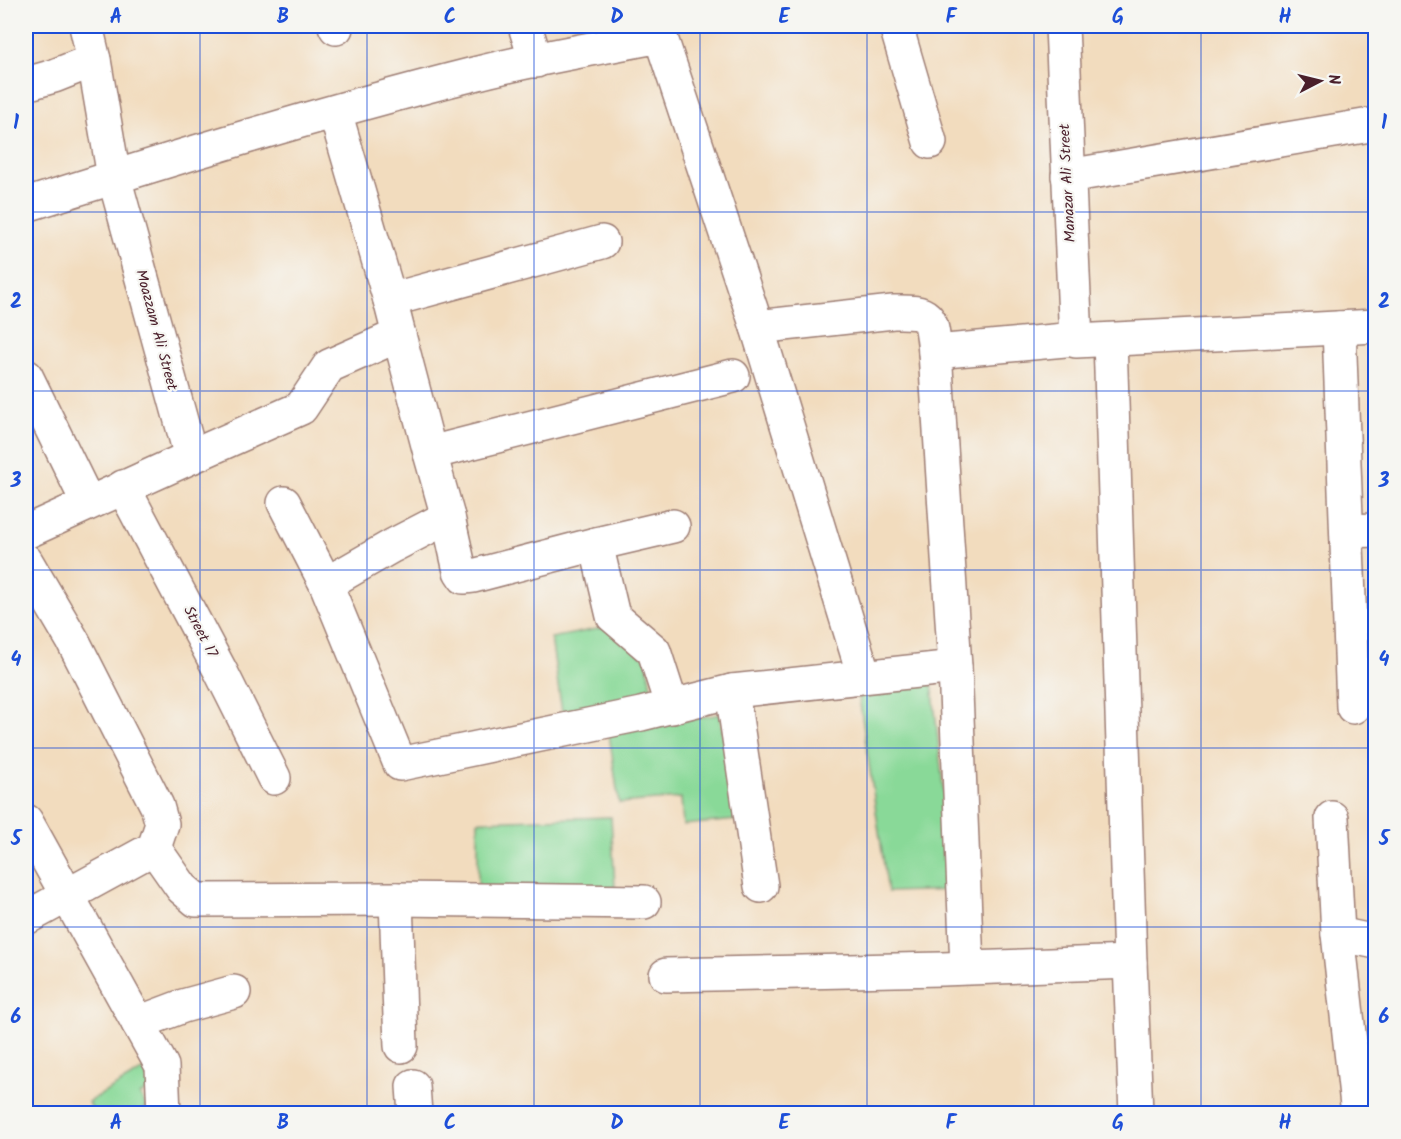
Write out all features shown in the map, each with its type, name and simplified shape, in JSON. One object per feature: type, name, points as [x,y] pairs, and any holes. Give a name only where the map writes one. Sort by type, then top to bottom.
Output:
[{"type":"street","name":"Moazzam Ali Street","points":[[86,26],[114,177],[191,457]]},
{"type":"street","points":[[525,26],[536,61]]},
{"type":"street","points":[[896,26],[930,142]]},
{"type":"street","name":"Manazar Ali Street","points":[[1062,26],[1076,340]]},
{"type":"street","points":[[26,205],[335,112],[476,73],[659,31],[757,327],[864,676]]},
{"type":"street","points":[[26,84],[94,60]]},
{"type":"street","points":[[335,112],[390,300],[448,517],[460,571],[464,577],[672,526]]},
{"type":"street","points":[[1068,176],[1376,124]]},
{"type":"street","points":[[390,300],[602,242]]},
{"type":"street","points":[[757,327],[914,311],[926,316],[932,327],[954,667],[967,967]]},
{"type":"street","points":[[935,352],[1076,340],[1376,326]]},
{"type":"street","points":[[1339,328],[1361,530],[1353,707]]},
{"type":"street","points":[[26,532],[301,408],[329,366],[399,334]]},
{"type":"street","points":[[1110,340],[1137,1113]]},
{"type":"street","points":[[26,376],[88,503]]},
{"type":"street","points":[[430,453],[734,376]]},
{"type":"street","name":"Street 17","points":[[123,487],[274,778]]},
{"type":"street","points":[[284,503],[326,584],[400,764],[672,707],[732,691],[954,667]]},
{"type":"street","points":[[326,584],[448,517]]},
{"type":"street","points":[[596,544],[613,616],[654,651],[672,707]]},
{"type":"street","points":[[26,561],[73,641],[158,806],[162,824],[154,848],[26,918]]},
{"type":"street","points":[[732,691],[761,886]]},
{"type":"street","points":[[1332,818],[1338,934],[1358,1113]]},
{"type":"street","points":[[26,820],[162,1066],[164,1113]]},
{"type":"street","points":[[154,848],[182,888],[196,900],[396,899],[644,902]]},
{"type":"street","points":[[396,899],[401,1046]]},
{"type":"street","points":[[1338,934],[1376,942]]},
{"type":"street","points":[[666,975],[1130,962]]},
{"type":"street","points":[[138,1023],[183,1006],[234,992]]},
{"type":"green space","points":[[607,627],[647,660],[652,696],[562,712],[551,638]]},
{"type":"green space","points":[[932,683],[954,890],[888,892],[858,690]]},
{"type":"green space","points":[[720,714],[736,820],[683,825],[681,798],[619,803],[609,734]]},
{"type":"green space","points":[[611,817],[615,888],[478,887],[478,821]]},
{"type":"green space","points":[[147,1068],[156,1085],[140,1095],[147,1107],[139,1113],[95,1113],[88,1102]]}]
